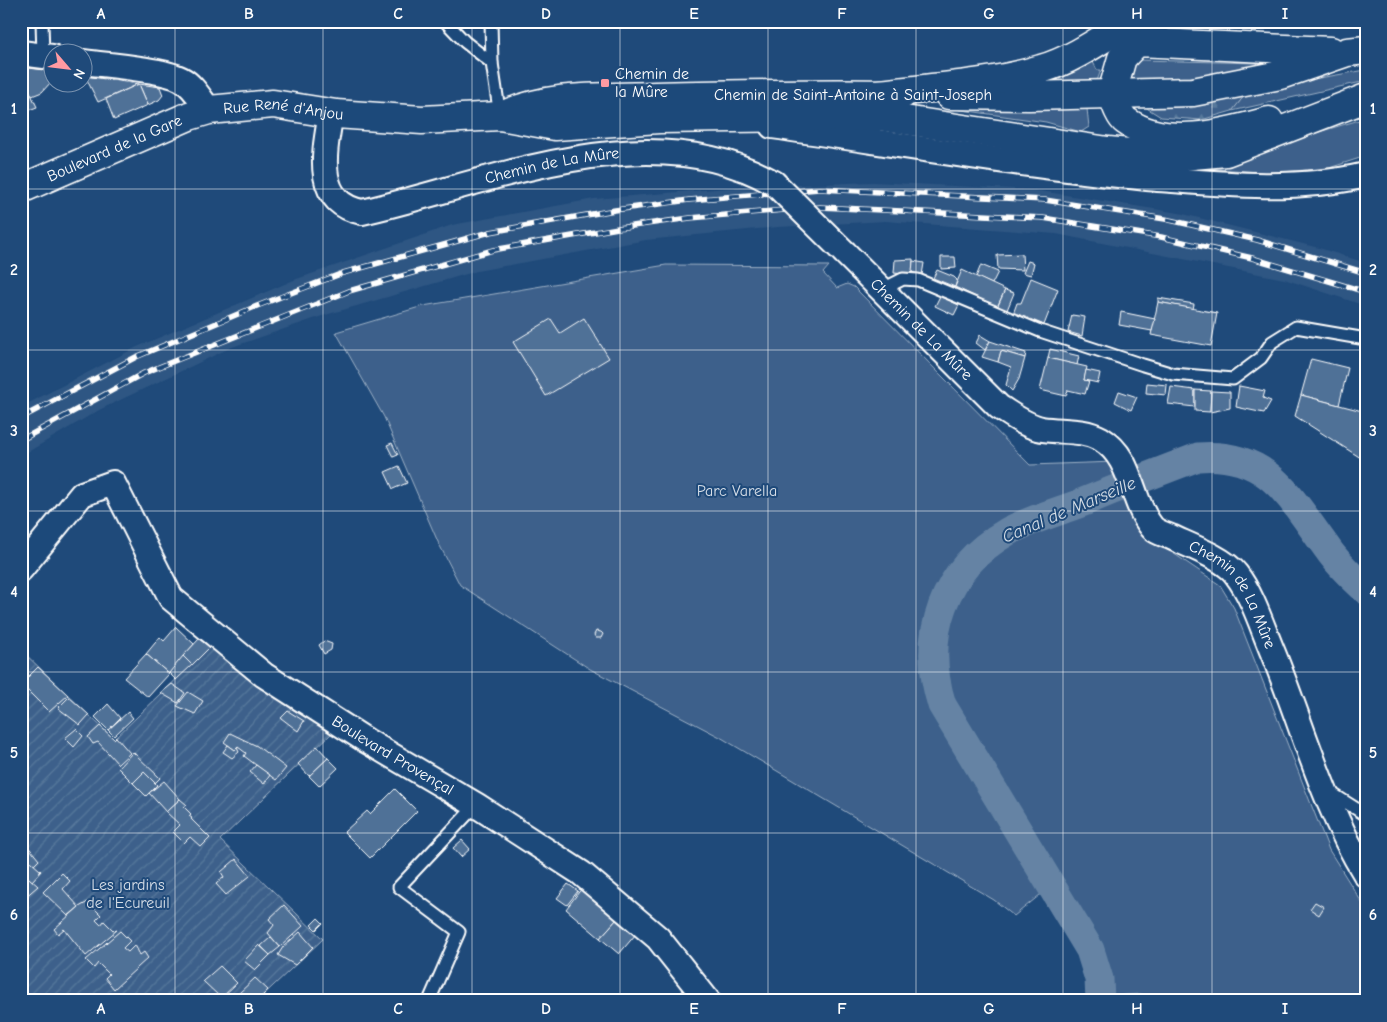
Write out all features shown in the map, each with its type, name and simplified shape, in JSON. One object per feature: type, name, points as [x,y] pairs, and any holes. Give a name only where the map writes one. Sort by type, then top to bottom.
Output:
[{"type":"main road","points":[[879,94],[991,80],[1042,69],[1085,49],[1134,32],[1157,21]]},
{"type":"main road","points":[[1134,32],[1356,51]]},
{"type":"main road","points":[[1134,32],[1122,58],[1112,93],[1124,120],[1153,135],[1193,136],[1257,124],[1366,97]]},
{"type":"main road","name":"Chemin de Saint-Antoine à Saint-Joseph","points":[[500,116],[522,106],[553,100],[688,95],[879,94],[1029,96],[1193,92],[1280,75],[1356,51]]},
{"type":"main road","name":"Chemin de Saint-Antoine à Saint-Joseph","points":[[500,116],[555,126],[659,119],[878,116],[1108,151],[1171,157],[1226,152],[1366,97]]},
{"type":"main road","name":"Rue René d'Anjou","points":[[209,110],[272,104],[331,113],[422,120],[500,116]]},
{"type":"main road","name":"Boulevard de la Gare","points":[[21,189],[189,116],[209,110]]},
{"type":"street","name":"Rue René d'Anjou","points":[[92,64],[181,79],[209,110]]},
{"type":"street","name":"Chemin de La Mûre","points":[[331,113],[324,155],[328,184],[336,199],[350,209],[362,212],[495,175],[590,158],[649,152],[692,154],[726,161],[750,169],[774,183],[999,407],[1021,421],[1041,429],[1087,434],[1102,440],[1117,453],[1126,468],[1141,512],[1152,529],[1207,553],[1235,573],[1261,623],[1298,715],[1345,842],[1366,876]]},
{"type":"street","name":"Chemin de Saint-Antoine à Saint-Joseph","points":[[722,119],[1091,172],[1232,185],[1317,184],[1366,176]]},
{"type":"street","name":"Boulevard Provençal","points":[[21,569],[82,494],[113,483],[171,598],[264,675],[367,741],[476,805],[581,873],[658,938],[708,1001]]},
{"type":"lane","points":[[39,56],[42,21]]},
{"type":"lane","points":[[445,21],[465,42],[492,63]]},
{"type":"lane","points":[[491,21],[492,63],[500,116]]},
{"type":"lane","points":[[881,290],[903,279],[918,280],[1040,331],[1173,374],[1233,379],[1261,358],[1272,342],[1296,328],[1366,339]]},
{"type":"lane","points":[[1324,789],[1366,815]]},
{"type":"lane","points":[[429,1001],[459,932],[399,887],[476,805]]},
{"type":"shaded area","points":[[873,182],[1034,190],[1179,213],[1319,248],[1366,263],[1366,306],[1284,279],[1056,234],[885,221],[778,227],[646,240],[477,271],[322,316],[232,347],[99,410],[21,456],[21,407],[137,347],[294,280],[452,225],[594,199],[728,188]]},
{"type":"green space","points":[[1092,60],[1097,70],[1101,70],[1097,81],[1054,82]]},
{"type":"green space","points":[[1140,60],[1257,63],[1260,66],[1257,70],[1164,81],[1129,83],[1131,68]]},
{"type":"green space","points":[[1366,70],[1366,81],[1232,111],[1249,90]]},
{"type":"green space","points":[[1249,90],[1232,111],[1201,120],[1161,117],[1145,107],[1170,100]]},
{"type":"green space","points":[[1080,102],[1087,109],[1089,127],[1081,132],[1046,122],[954,109]]},
{"type":"green space","points":[[1366,118],[1366,156],[1329,168],[1270,173],[1208,168],[1255,151]]},
{"type":"green space","name":"Parc Varella","points":[[666,265],[829,266],[823,273],[837,288],[847,284],[854,287],[1030,465],[1116,462],[1161,545],[1220,585],[1234,608],[1329,850],[1366,909],[1366,988],[1355,1001],[1152,1001],[1141,994],[1100,997],[1098,981],[1089,952],[1051,886],[1014,916],[994,900],[720,737],[590,669],[460,585],[438,542],[384,417],[336,332],[423,306]]},
{"type":"green space","name":"Les jardins de l'Ecureuil","points":[[210,647],[290,708],[332,733],[220,840],[323,939],[257,1001],[21,1001],[21,650],[114,739]]},
{"type":"building","points":[[140,21],[160,21],[157,28]]},
{"type":"building","points":[[21,67],[42,70],[42,92],[32,96],[21,73]]},
{"type":"building","points":[[21,73],[37,107],[21,113]]},
{"type":"building","points":[[92,77],[139,84],[98,102],[92,90]]},
{"type":"building","points":[[139,84],[160,87],[163,95],[159,100],[148,105]]},
{"type":"building","points":[[139,84],[148,105],[114,120],[106,99]]},
{"type":"building","points":[[1022,254],[1023,270],[998,269],[997,255]]},
{"type":"building","points":[[941,257],[955,257],[956,268],[941,269]]},
{"type":"building","points":[[913,259],[912,275],[894,273],[895,260]]},
{"type":"building","points":[[913,261],[924,263],[922,275],[912,272]]},
{"type":"building","points":[[1028,261],[1034,263],[1031,275],[1023,273]]},
{"type":"building","points":[[981,265],[998,272],[992,284],[976,277]]},
{"type":"building","points":[[937,270],[954,277],[957,280],[955,287],[933,278]]},
{"type":"building","points":[[962,270],[1005,290],[997,307],[955,287]]},
{"type":"building","points":[[1031,278],[1058,289],[1044,325],[1013,314],[1017,303],[1021,303]]},
{"type":"building","points":[[1005,290],[1014,293],[1007,310],[997,308]]},
{"type":"building","points":[[940,296],[959,305],[954,315],[935,306]]},
{"type":"building","points":[[1158,298],[1194,304],[1193,309],[1158,302]]},
{"type":"building","points":[[1158,302],[1217,313],[1211,346],[1151,335]]},
{"type":"building","points":[[1121,312],[1155,319],[1152,331],[1119,325]]},
{"type":"building","points":[[1072,315],[1085,317],[1082,336],[1068,332]]},
{"type":"building","points":[[584,318],[609,358],[546,396],[513,342],[551,319],[560,333]]},
{"type":"building","points":[[980,335],[990,341],[985,350],[976,343]]},
{"type":"building","points":[[990,341],[1026,353],[1025,358],[1001,351],[998,362],[982,357]]},
{"type":"building","points":[[1050,349],[1079,356],[1077,365],[1048,358]]},
{"type":"building","points":[[1001,351],[1025,358],[1019,379],[1012,391],[1006,385],[1011,367],[998,362]]},
{"type":"building","points":[[1048,358],[1087,367],[1084,380],[1089,381],[1085,394],[1068,390],[1066,396],[1040,390]]},
{"type":"building","points":[[1311,359],[1348,368],[1339,405],[1301,395]]},
{"type":"building","points":[[1086,370],[1100,373],[1098,383],[1084,380]]},
{"type":"building","points":[[1147,383],[1167,385],[1166,395],[1146,393]]},
{"type":"building","points":[[1239,386],[1265,391],[1263,398],[1271,401],[1264,413],[1236,407]]},
{"type":"building","points":[[1171,387],[1195,390],[1195,407],[1168,404]]},
{"type":"building","points":[[1195,390],[1211,391],[1210,412],[1195,411]]},
{"type":"building","points":[[1119,391],[1137,397],[1131,410],[1115,402]]},
{"type":"building","points":[[1211,391],[1230,392],[1230,408],[1210,412]]},
{"type":"building","points":[[1301,395],[1366,412],[1364,460],[1295,416]]},
{"type":"building","points":[[392,443],[398,455],[393,457],[387,445]]},
{"type":"building","points":[[399,466],[407,483],[393,489],[385,472]]},
{"type":"building","points":[[176,627],[194,644],[169,674],[146,654],[160,637],[164,641]]},
{"type":"building","points":[[596,631],[603,634],[601,638],[596,638],[594,635]]},
{"type":"building","points":[[199,639],[210,647],[192,665],[183,656]]},
{"type":"building","points":[[324,641],[332,644],[331,650],[324,654],[319,645]]},
{"type":"building","points":[[146,654],[169,674],[148,697],[124,678]]},
{"type":"building","points":[[183,656],[192,665],[176,680],[169,673]]},
{"type":"building","points":[[38,667],[68,695],[49,712],[21,684]]},
{"type":"building","points":[[172,684],[185,693],[178,703],[161,693]]},
{"type":"building","points":[[188,692],[203,701],[195,714],[177,706]]},
{"type":"building","points":[[69,697],[89,715],[80,725],[58,708]]},
{"type":"building","points":[[108,704],[120,718],[108,730],[95,717]]},
{"type":"building","points":[[288,711],[304,721],[298,731],[281,718]]},
{"type":"building","points":[[128,712],[133,718],[114,736],[108,730]]},
{"type":"building","points":[[100,726],[114,739],[116,737],[130,753],[118,764],[98,742],[93,744],[88,737]]},
{"type":"building","points":[[76,729],[83,736],[74,747],[65,738]]},
{"type":"building","points":[[230,733],[257,746],[286,768],[276,780],[244,756],[246,753],[238,747],[235,750],[224,742]]},
{"type":"building","points":[[228,745],[235,750],[237,748],[239,752],[232,758],[223,752]]},
{"type":"building","points":[[317,746],[328,758],[309,776],[298,764]]},
{"type":"building","points":[[133,752],[160,778],[155,783],[144,772],[133,783],[118,768]]},
{"type":"building","points":[[328,758],[338,768],[319,786],[309,776]]},
{"type":"building","points":[[256,765],[270,775],[264,784],[250,772]]},
{"type":"building","points":[[144,772],[157,785],[146,796],[133,783]]},
{"type":"building","points":[[164,781],[180,799],[166,812],[149,793]]},
{"type":"building","points":[[395,789],[417,811],[370,858],[344,832],[367,811],[370,814]]},
{"type":"building","points":[[180,799],[187,805],[184,807],[191,814],[189,816],[191,819],[210,838],[201,847],[190,837],[184,843],[173,832],[180,825],[166,812]]},
{"type":"building","points":[[462,840],[470,849],[461,857],[453,848]]},
{"type":"building","points":[[26,844],[39,860],[34,865],[21,853]]},
{"type":"building","points":[[21,853],[41,871],[32,881],[21,871]]},
{"type":"building","points":[[236,859],[250,876],[226,895],[216,884],[224,877],[221,872]]},
{"type":"building","points":[[21,871],[38,886],[23,899],[21,897]]},
{"type":"building","points":[[62,873],[70,881],[63,889],[79,907],[68,916],[43,892]]},
{"type":"building","points":[[568,884],[578,891],[567,905],[557,898]]},
{"type":"building","points":[[582,888],[618,918],[600,938],[566,909]]},
{"type":"building","points":[[88,902],[101,915],[96,920],[101,925],[104,921],[114,931],[117,930],[86,956],[64,929],[58,934],[54,929],[79,907]]},
{"type":"building","points":[[1315,902],[1324,907],[1319,915],[1310,909]]},
{"type":"building","points":[[284,905],[303,926],[280,947],[268,933],[274,925],[269,919]]},
{"type":"building","points":[[318,918],[323,923],[316,930],[311,925]]},
{"type":"building","points":[[618,918],[636,934],[619,954],[600,938]]},
{"type":"building","points":[[120,931],[130,941],[123,948],[128,952],[135,945],[140,955],[144,952],[148,958],[114,989],[105,978],[109,974],[98,963],[94,968],[86,960]]},
{"type":"building","points":[[300,932],[313,947],[295,965],[278,955],[283,947]]},
{"type":"building","points":[[271,937],[280,947],[270,955],[261,946]]},
{"type":"building","points":[[259,945],[270,955],[255,970],[244,961]]},
{"type":"building","points":[[220,966],[237,983],[221,998],[203,981]]},
{"type":"building","points":[[255,978],[268,990],[257,1001],[244,1001],[238,994]]},
{"type":"waterway","name":"Canal de Marseille","points":[[1100,1001],[1099,979],[1090,950],[942,705],[936,679],[934,654],[936,630],[942,606],[953,585],[967,565],[985,547],[1007,532],[1198,457],[1222,457],[1243,462],[1260,470],[1275,482],[1289,496],[1336,559],[1366,590]]},
{"type":"railway","points":[[21,418],[136,357],[257,306],[343,273],[490,232],[615,210],[689,200],[819,189],[1045,200],[1165,219],[1257,240],[1366,273]]},
{"type":"railway","points":[[21,440],[144,373],[349,291],[493,250],[618,228],[690,218],[820,207],[1043,218],[1161,237],[1252,258],[1366,292]]},
{"type":"place","name":"Chemin de la Mûre","points":[[605,83]]}]
